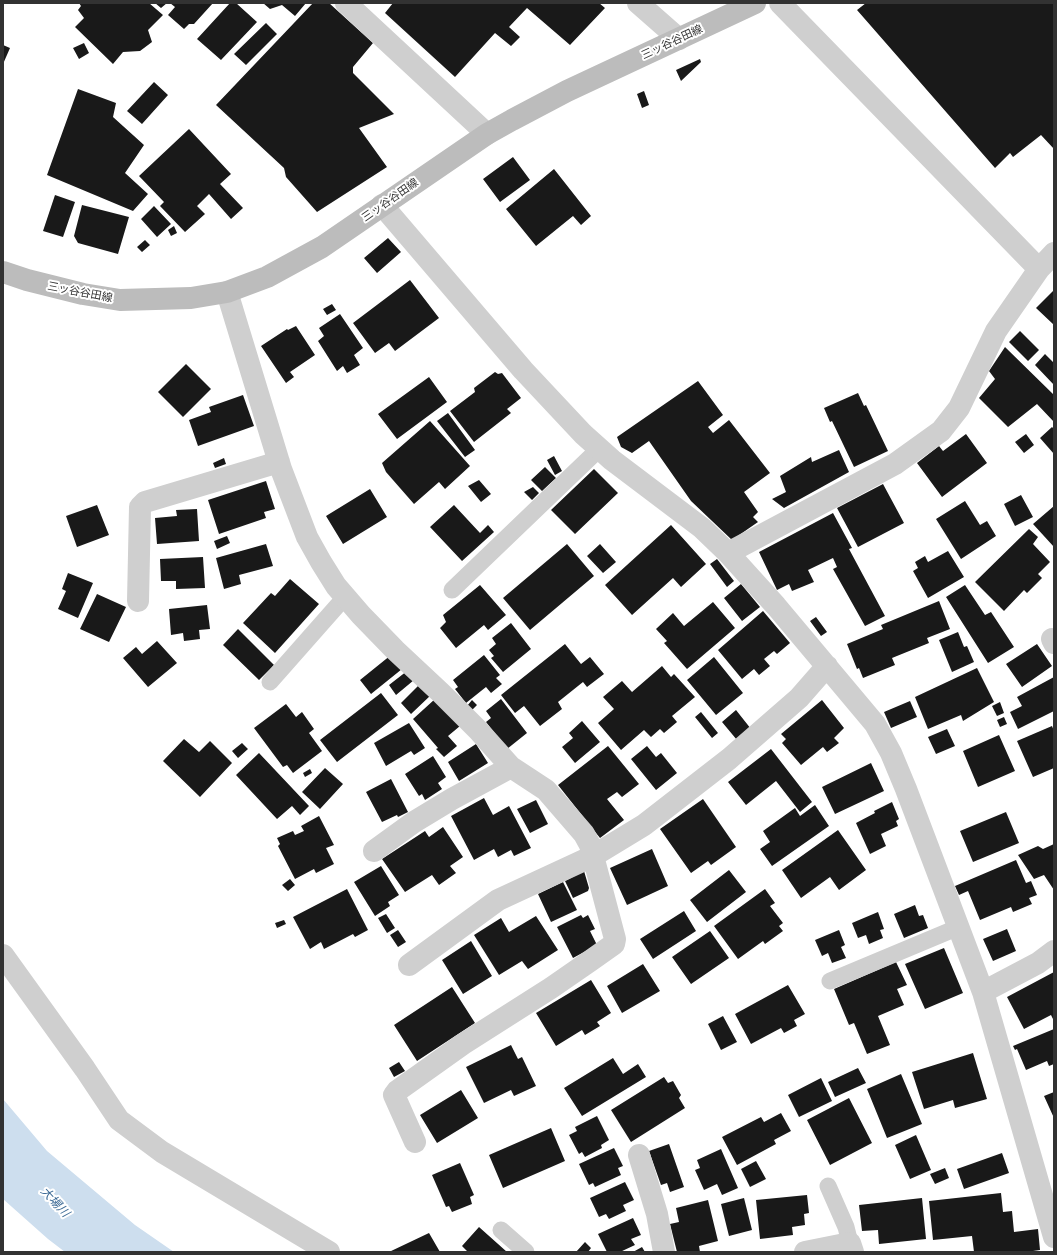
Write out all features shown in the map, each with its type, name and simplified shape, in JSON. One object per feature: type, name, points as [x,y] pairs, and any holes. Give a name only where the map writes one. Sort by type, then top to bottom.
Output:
[{"type":"main road","name":"三ッ谷谷田線","points":[[3,272],[27,280],[83,294],[120,300],[191,298],[227,292],[266,277],[322,247],[487,134],[567,91],[755,3]]},
{"type":"street","points":[[346,3],[487,134]]},
{"type":"street","points":[[638,3],[679,39]]},
{"type":"street","points":[[780,3],[1039,269]]},
{"type":"street","points":[[382,205],[523,370],[583,434],[702,528],[728,553],[776,606],[875,724],[891,753],[906,789],[983,992],[1054,1237]]},
{"type":"street","points":[[728,553],[895,464],[941,431],[959,408],[996,331],[1039,269],[1054,253]]},
{"type":"street","points":[[227,292],[279,462],[308,537],[332,580],[345,597],[395,650],[478,730],[511,767],[546,790],[584,834],[590,845],[615,939],[614,944],[551,988],[463,1044],[397,1091],[394,1095],[415,1142]]},
{"type":"street","points":[[138,601],[140,507],[145,502],[279,462]]},
{"type":"street","points":[[409,965],[498,900],[593,856],[644,825],[729,758],[799,698],[827,666]]},
{"type":"street","points":[[374,851],[414,822],[452,799],[511,767]]},
{"type":"street","points":[[983,992],[1038,963],[1054,951]]},
{"type":"street","points":[[3,955],[81,1062],[119,1120],[162,1152],[329,1252]]},
{"type":"street","points":[[639,1155],[657,1214],[664,1252]]},
{"type":"street","points":[[806,1252],[851,1247]]},
{"type":"lane","points":[[452,590],[599,448]]},
{"type":"lane","points":[[270,682],[345,597]]},
{"type":"lane","points":[[830,982],[959,927]]},
{"type":"lane","points":[[828,1186],[846,1227],[851,1247]]},
{"type":"lane","points":[[501,1230],[526,1252]]},
{"type":"water","name":"大場川","points":[[3,1099],[47,1151],[135,1225],[174,1252],[65,1252],[3,1199]]},
{"type":"building","points":[[79,3],[149,3],[163,15],[148,30],[152,42],[140,51],[123,52],[113,64],[75,27],[84,18],[78,10],[81,6]]},
{"type":"building","points":[[155,3],[167,3],[161,8]]},
{"type":"building","points":[[170,3],[213,3],[194,24],[189,24],[184,29],[168,15],[175,7]]},
{"type":"building","points":[[230,3],[236,3],[257,22],[221,60],[197,39]]},
{"type":"building","points":[[263,3],[306,3],[295,16],[282,5],[270,9]]},
{"type":"building","points":[[313,3],[329,3],[373,43],[353,67],[353,73],[394,114],[359,128],[387,167],[317,212],[286,177],[284,168],[216,105]]},
{"type":"building","points":[[393,3],[599,3],[605,8],[570,45],[527,8],[509,27],[520,37],[511,46],[495,33],[455,77],[385,13]]},
{"type":"building","points":[[866,3],[1054,3],[1054,149],[1041,135],[1013,157],[1010,153],[995,168],[857,10]]},
{"type":"building","points":[[266,23],[277,34],[246,65],[234,54]]},
{"type":"building","points":[[84,43],[89,53],[79,59],[73,48]]},
{"type":"building","points":[[3,45],[10,48],[3,64]]},
{"type":"building","points":[[700,59],[701,62],[681,81],[676,70]]},
{"type":"building","points":[[154,82],[168,95],[142,124],[127,111]]},
{"type":"building","points":[[78,89],[116,103],[113,117],[144,145],[125,173],[148,194],[133,211],[47,175]]},
{"type":"building","points":[[644,91],[649,105],[642,108],[637,94]]},
{"type":"building","points":[[189,129],[231,174],[220,184],[243,208],[231,219],[209,194],[197,206],[205,214],[185,232],[160,206],[164,202],[139,176]]},
{"type":"building","points":[[513,157],[530,180],[500,202],[483,179]]},
{"type":"building","points":[[554,169],[591,216],[581,225],[573,216],[536,246],[506,209]]},
{"type":"building","points":[[55,195],[75,202],[63,237],[43,231]]},
{"type":"building","points":[[82,205],[129,217],[118,254],[78,243],[74,236]]},
{"type":"building","points":[[154,206],[171,224],[157,237],[141,219]]},
{"type":"building","points":[[174,226],[177,233],[171,236],[168,230]]},
{"type":"building","points":[[388,238],[401,252],[377,273],[364,258]]},
{"type":"building","points":[[145,240],[150,245],[142,252],[137,247]]},
{"type":"building","points":[[410,280],[439,318],[395,351],[389,343],[375,353],[353,323]]},
{"type":"building","points":[[1054,290],[1054,325],[1036,308]]},
{"type":"building","points":[[332,304],[336,310],[327,315],[323,309]]},
{"type":"building","points":[[340,314],[363,348],[354,355],[360,365],[347,373],[343,366],[337,371],[318,341],[324,336],[319,328]]},
{"type":"building","points":[[296,326],[315,355],[290,372],[294,377],[286,383],[261,346],[287,329],[288,330]]},
{"type":"building","points":[[1020,331],[1039,350],[1028,361],[1009,342]]},
{"type":"building","points":[[1005,347],[1054,395],[1054,422],[1037,404],[1008,427],[979,398],[995,379],[989,371]]},
{"type":"building","points":[[1045,354],[1054,363],[1054,385],[1035,365]]},
{"type":"building","points":[[186,364],[211,389],[183,417],[158,392]]},
{"type":"building","points":[[495,372],[498,374],[502,373],[521,398],[507,409],[511,413],[474,442],[450,411],[475,392],[474,388]]},
{"type":"building","points":[[429,377],[447,402],[397,439],[378,414]]},
{"type":"building","points":[[698,381],[723,415],[708,427],[713,433],[729,420],[770,473],[744,492],[758,512],[753,517],[758,522],[732,540],[691,501],[649,441],[632,453],[621,447],[617,437]]},
{"type":"building","points":[[858,393],[864,406],[866,405],[888,451],[854,467],[832,421],[830,422],[824,408]]},
{"type":"building","points":[[243,395],[254,426],[198,446],[189,420],[211,412],[209,407]]},
{"type":"building","points":[[448,413],[475,450],[465,457],[437,421]]},
{"type":"building","points":[[430,421],[470,466],[445,489],[439,482],[414,504],[386,472],[382,463]]},
{"type":"building","points":[[1052,427],[1054,429],[1054,454],[1040,438]]},
{"type":"building","points":[[966,434],[987,463],[942,497],[917,463],[939,446],[943,451]]},
{"type":"building","points":[[1026,434],[1034,445],[1024,453],[1015,442]]},
{"type":"building","points":[[839,450],[849,472],[784,508],[772,499],[786,492],[780,476],[811,457],[812,462]]},
{"type":"building","points":[[554,456],[562,471],[555,475],[547,460]]},
{"type":"building","points":[[224,458],[226,464],[215,468],[213,463]]},
{"type":"building","points":[[545,467],[556,478],[542,491],[531,480]]},
{"type":"building","points":[[594,469],[618,493],[575,534],[551,510]]},
{"type":"building","points":[[479,480],[491,494],[481,502],[468,486]]},
{"type":"building","points":[[266,481],[275,509],[264,512],[266,518],[219,534],[208,500]]},
{"type":"building","points":[[883,484],[904,523],[858,547],[837,508]]},
{"type":"building","points":[[533,487],[539,493],[532,500],[524,492]]},
{"type":"building","points":[[370,489],[387,517],[343,544],[326,516]]},
{"type":"building","points":[[1021,495],[1033,517],[1015,526],[1004,504]]},
{"type":"building","points":[[965,501],[980,525],[987,521],[996,536],[961,559],[936,519]]},
{"type":"building","points":[[97,505],[109,535],[77,547],[66,516]]},
{"type":"building","points":[[454,505],[480,533],[488,525],[494,532],[462,561],[430,527]]},
{"type":"building","points":[[1054,506],[1054,547],[1033,524]]},
{"type":"building","points":[[197,509],[199,541],[157,544],[155,518],[177,516],[176,510]]},
{"type":"building","points":[[833,513],[852,548],[849,549],[885,616],[865,626],[833,569],[837,567],[833,558],[808,570],[814,582],[792,591],[789,584],[777,590],[759,552]]},
{"type":"building","points":[[671,525],[706,564],[681,587],[673,578],[632,615],[605,585]]},
{"type":"building","points":[[1029,529],[1038,537],[1033,544],[1050,562],[1038,574],[1042,578],[1027,593],[1024,590],[1004,611],[975,582]]},
{"type":"building","points":[[227,536],[230,543],[217,549],[214,541]]},
{"type":"building","points":[[266,544],[273,566],[239,575],[241,584],[224,589],[216,558]]},
{"type":"building","points":[[567,544],[594,576],[530,630],[503,598]]},
{"type":"building","points":[[600,544],[616,562],[603,573],[587,556]]},
{"type":"building","points":[[948,551],[964,577],[928,598],[913,571],[918,568],[915,562],[925,556],[928,562]]},
{"type":"building","points":[[203,557],[205,588],[176,589],[176,581],[161,581],[160,559]]},
{"type":"building","points":[[717,559],[734,581],[727,587],[710,564]]},
{"type":"building","points":[[68,573],[93,583],[78,618],[58,609],[66,591],[62,589]]},
{"type":"building","points":[[290,579],[319,604],[275,653],[243,623],[271,593],[275,596]]},
{"type":"building","points":[[741,584],[760,607],[742,621],[724,598]]},
{"type":"building","points":[[480,585],[506,615],[488,630],[484,625],[456,648],[440,628],[446,622],[443,615]]},
{"type":"building","points":[[965,585],[985,615],[991,612],[1014,647],[988,663],[946,597]]},
{"type":"building","points":[[97,594],[126,607],[109,642],[80,629]]},
{"type":"building","points":[[939,601],[950,629],[927,638],[929,643],[892,658],[895,665],[863,678],[859,668],[857,669],[847,644],[883,629],[881,625]]},
{"type":"building","points":[[713,602],[735,628],[687,669],[664,643],[667,641],[656,629],[673,613],[684,626]]},
{"type":"building","points":[[207,605],[210,629],[199,630],[200,639],[184,641],[183,633],[171,635],[169,609]]},
{"type":"building","points":[[763,611],[790,643],[777,654],[774,651],[764,659],[770,666],[759,675],[754,669],[742,679],[718,650]]},
{"type":"building","points":[[816,617],[827,632],[821,636],[810,621]]},
{"type":"building","points":[[511,623],[531,649],[503,672],[491,658],[494,656],[489,650],[496,644],[492,638]]},
{"type":"building","points":[[238,629],[274,665],[259,680],[223,645]]},
{"type":"building","points":[[958,632],[964,647],[967,646],[974,662],[952,672],[939,640]]},
{"type":"building","points":[[157,641],[177,663],[148,687],[123,658],[136,647],[142,654]]},
{"type":"building","points":[[565,644],[581,664],[590,657],[604,674],[587,687],[583,682],[558,702],[562,709],[540,726],[524,706],[515,713],[501,695]]},
{"type":"building","points":[[1037,644],[1052,666],[1022,687],[1006,664]]},
{"type":"building","points":[[391,655],[402,669],[371,694],[360,680]]},
{"type":"building","points":[[484,655],[500,675],[496,678],[502,684],[491,693],[486,687],[466,703],[455,689],[458,687],[453,680]]},
{"type":"building","points":[[714,657],[743,693],[716,715],[687,680]]},
{"type":"building","points":[[662,666],[671,677],[674,674],[695,697],[672,716],[677,722],[664,733],[660,729],[651,737],[644,730],[621,750],[598,723],[614,709],[603,697],[622,681],[632,692]]},
{"type":"building","points":[[977,668],[994,702],[963,721],[961,715],[928,729],[915,697]]},
{"type":"building","points":[[407,671],[414,680],[396,695],[389,685]]},
{"type":"building","points":[[1054,677],[1054,711],[1018,729],[1010,712],[1022,706],[1017,697]]},
{"type":"building","points":[[420,684],[431,695],[411,714],[401,703]]},
{"type":"building","points":[[381,693],[398,715],[337,762],[320,740]]},
{"type":"building","points":[[435,699],[460,726],[448,736],[457,746],[444,757],[413,719]]},
{"type":"building","points":[[501,699],[527,733],[507,749],[486,722],[491,718],[486,711]]},
{"type":"building","points":[[472,700],[477,705],[472,710],[467,706]]},
{"type":"building","points":[[822,700],[844,728],[834,738],[839,743],[827,752],[823,747],[801,765],[782,743],[786,739],[781,734]]},
{"type":"building","points":[[910,701],[917,717],[891,728],[884,712]]},
{"type":"building","points":[[1000,702],[1004,713],[997,716],[992,706]]},
{"type":"building","points":[[286,704],[296,717],[302,712],[314,729],[309,733],[322,751],[293,773],[287,765],[283,767],[254,728]]},
{"type":"building","points":[[736,710],[751,729],[737,740],[722,722]]},
{"type":"building","points":[[701,712],[718,733],[712,738],[695,717]]},
{"type":"building","points":[[1004,717],[1007,724],[1000,727],[997,720]]},
{"type":"building","points":[[582,721],[600,742],[575,763],[562,747],[573,738],[569,733]]},
{"type":"building","points":[[409,723],[425,748],[414,755],[411,751],[386,766],[374,743]]},
{"type":"building","points":[[1052,726],[1054,731],[1054,768],[1033,777],[1017,741]]},
{"type":"building","points":[[947,729],[955,746],[936,754],[928,737]]},
{"type":"building","points":[[999,735],[1015,771],[978,787],[963,751]]},
{"type":"building","points":[[184,739],[199,752],[210,741],[232,763],[200,797],[163,761]]},
{"type":"building","points":[[242,743],[248,749],[238,758],[232,751]]},
{"type":"building","points":[[476,744],[488,763],[459,781],[448,762]]},
{"type":"building","points":[[608,746],[639,784],[622,797],[617,792],[607,799],[624,820],[600,838],[558,785]]},
{"type":"building","points":[[647,746],[656,757],[661,753],[677,773],[656,790],[631,759]]},
{"type":"building","points":[[771,749],[812,802],[800,812],[776,781],[746,805],[728,782]]},
{"type":"building","points":[[259,753],[309,806],[300,815],[292,806],[277,819],[236,775]]},
{"type":"building","points":[[433,756],[446,777],[438,783],[442,789],[425,800],[422,794],[419,796],[405,774]]},
{"type":"building","points":[[871,763],[884,791],[835,814],[822,787]]},
{"type":"building","points":[[325,768],[343,784],[320,809],[302,792]]},
{"type":"building","points":[[310,769],[312,773],[305,777],[303,773]]},
{"type":"building","points":[[391,779],[408,812],[382,822],[366,792]]},
{"type":"building","points":[[484,798],[493,815],[509,806],[531,848],[514,856],[511,850],[498,857],[494,849],[474,860],[451,816]]},
{"type":"building","points":[[703,799],[736,847],[711,865],[708,861],[691,873],[660,829]]},
{"type":"building","points":[[536,800],[548,824],[530,833],[517,809]]},
{"type":"building","points":[[892,802],[899,819],[896,821],[898,826],[881,834],[886,846],[870,854],[856,823],[875,813],[874,811]]},
{"type":"building","points":[[815,805],[829,826],[772,866],[760,849],[770,842],[763,831],[795,808],[800,816]]},
{"type":"building","points":[[1006,812],[1019,843],[973,862],[960,831]]},
{"type":"building","points":[[319,816],[334,845],[326,848],[334,864],[316,873],[314,869],[295,879],[278,846],[280,844],[277,838],[293,831],[295,835],[304,831],[301,826]]},
{"type":"building","points":[[443,827],[463,857],[450,866],[456,873],[439,885],[432,875],[405,892],[382,859],[425,831],[429,837]]},
{"type":"building","points":[[838,830],[866,870],[839,890],[830,877],[801,898],[782,870]]},
{"type":"building","points":[[1054,844],[1054,890],[1044,875],[1034,879],[1018,855],[1038,846],[1043,849]]},
{"type":"building","points":[[652,849],[668,886],[627,905],[610,868]]},
{"type":"building","points":[[1016,860],[1026,883],[1031,881],[1037,895],[1029,898],[1032,904],[1013,912],[1011,907],[980,920],[968,891],[959,895],[955,886]]},
{"type":"building","points":[[381,866],[399,895],[388,902],[390,906],[375,916],[354,882]]},
{"type":"building","points":[[729,870],[746,892],[707,922],[690,900]]},
{"type":"building","points":[[584,871],[589,888],[588,891],[573,898],[565,881]]},
{"type":"building","points":[[290,879],[295,885],[288,891],[282,885]]},
{"type":"building","points":[[563,882],[577,910],[551,922],[538,894]]},
{"type":"building","points":[[347,889],[368,930],[355,937],[353,934],[324,949],[321,942],[310,949],[293,917]]},
{"type":"building","points":[[765,889],[775,903],[770,906],[783,923],[779,926],[783,931],[765,944],[763,941],[738,959],[714,926]]},
{"type":"building","points":[[915,905],[919,916],[923,915],[928,928],[904,938],[894,914]]},
{"type":"building","points":[[684,911],[696,931],[653,959],[640,939]]},
{"type":"building","points":[[878,912],[884,929],[880,930],[883,938],[869,944],[866,935],[858,938],[852,923]]},
{"type":"building","points":[[386,914],[395,928],[387,933],[378,918]]},
{"type":"building","points":[[581,915],[583,918],[588,915],[595,929],[590,931],[597,945],[573,958],[557,927]]},
{"type":"building","points":[[536,916],[558,950],[528,969],[522,961],[499,975],[474,935],[501,918],[509,932]]},
{"type":"building","points":[[284,920],[286,924],[277,928],[275,923]]},
{"type":"building","points":[[1007,929],[1016,951],[993,961],[983,939]]},
{"type":"building","points":[[398,930],[406,942],[398,947],[390,935]]},
{"type":"building","points":[[839,930],[845,945],[841,947],[846,958],[832,963],[828,953],[822,956],[815,940]]},
{"type":"building","points":[[710,931],[729,958],[691,984],[672,957]]},
{"type":"building","points":[[471,941],[492,976],[463,994],[442,960]]},
{"type":"building","points":[[944,948],[963,993],[925,1009],[905,964]]},
{"type":"building","points":[[896,962],[907,985],[897,989],[904,1005],[878,1016],[890,1045],[867,1054],[854,1023],[849,1025],[834,989]]},
{"type":"building","points":[[643,964],[660,991],[622,1013],[607,986]]},
{"type":"building","points":[[1054,972],[1054,1021],[1051,1015],[1024,1029],[1007,997]]},
{"type":"building","points":[[591,980],[611,1013],[597,1022],[600,1026],[585,1035],[582,1030],[556,1046],[536,1013]]},
{"type":"building","points":[[788,985],[805,1014],[794,1020],[797,1026],[784,1033],[781,1028],[751,1044],[735,1014]]},
{"type":"building","points":[[452,987],[475,1023],[417,1061],[394,1025]]},
{"type":"building","points":[[723,1016],[737,1042],[721,1050],[708,1024]]},
{"type":"building","points":[[1054,1029],[1054,1064],[1049,1066],[1047,1061],[1026,1070],[1017,1049],[1015,1050],[1013,1046]]},
{"type":"building","points":[[511,1045],[518,1059],[522,1057],[536,1086],[514,1096],[511,1090],[484,1103],[466,1067]]},
{"type":"building","points":[[973,1053],[987,1099],[955,1108],[953,1100],[924,1109],[912,1072]]},
{"type":"building","points":[[613,1058],[623,1074],[638,1064],[646,1077],[582,1116],[564,1088]]},
{"type":"building","points":[[399,1062],[405,1071],[394,1077],[389,1068]]},
{"type":"building","points":[[858,1068],[866,1083],[835,1097],[828,1082]]},
{"type":"building","points":[[901,1074],[922,1124],[887,1138],[867,1089]]},
{"type":"building","points":[[664,1077],[668,1083],[673,1081],[681,1095],[679,1098],[685,1108],[631,1142],[611,1110]]},
{"type":"building","points":[[821,1078],[832,1101],[799,1117],[788,1095]]},
{"type":"building","points":[[461,1090],[478,1118],[437,1143],[420,1115]]},
{"type":"building","points":[[1054,1092],[1054,1118],[1044,1096]]},
{"type":"building","points":[[849,1098],[872,1143],[830,1165],[807,1120]]},
{"type":"building","points":[[781,1113],[791,1131],[774,1140],[776,1144],[737,1165],[722,1137],[761,1117],[764,1122]]},
{"type":"building","points":[[597,1116],[609,1140],[601,1145],[602,1148],[585,1157],[582,1152],[579,1154],[569,1135],[577,1131],[575,1127]]},
{"type":"building","points":[[551,1128],[565,1161],[503,1188],[489,1155]]},
{"type":"building","points":[[916,1135],[931,1170],[910,1179],[895,1145]]},
{"type":"building","points":[[669,1144],[684,1187],[670,1192],[667,1183],[661,1185],[649,1151]]},
{"type":"building","points":[[614,1148],[623,1166],[618,1168],[621,1175],[595,1187],[593,1183],[589,1185],[579,1164]]},
{"type":"building","points":[[721,1149],[738,1188],[722,1195],[717,1184],[704,1190],[695,1170],[700,1168],[697,1160]]},
{"type":"building","points":[[1002,1153],[1009,1173],[964,1189],[957,1169]]},
{"type":"building","points":[[756,1161],[766,1179],[750,1187],[741,1169]]},
{"type":"building","points":[[460,1163],[474,1195],[470,1197],[472,1204],[452,1212],[449,1206],[446,1207],[432,1175]]},
{"type":"building","points":[[945,1168],[949,1178],[935,1184],[930,1174]]},
{"type":"building","points":[[625,1182],[634,1200],[623,1205],[626,1211],[609,1219],[606,1214],[599,1217],[590,1198]]},
{"type":"building","points":[[1001,1193],[1003,1212],[1012,1211],[1014,1232],[1038,1229],[1040,1250],[1026,1252],[974,1252],[972,1236],[933,1240],[929,1201]]},
{"type":"building","points":[[807,1195],[809,1213],[804,1214],[805,1225],[792,1227],[793,1235],[760,1239],[756,1200]]},
{"type":"building","points":[[744,1198],[752,1230],[729,1236],[721,1204]]},
{"type":"building","points":[[922,1198],[926,1239],[879,1244],[878,1230],[862,1231],[859,1205]]},
{"type":"building","points":[[708,1200],[718,1241],[699,1246],[700,1252],[677,1252],[670,1224],[679,1222],[676,1208]]},
{"type":"building","points":[[633,1218],[641,1235],[631,1239],[635,1245],[620,1252],[607,1252],[598,1234]]},
{"type":"building","points":[[479,1227],[507,1252],[468,1252],[462,1246]]},
{"type":"building","points":[[429,1233],[440,1252],[389,1252]]},
{"type":"building","points":[[585,1242],[591,1248],[588,1252],[576,1252]]},
{"type":"building","points":[[642,1247],[645,1252],[633,1252]]}]
